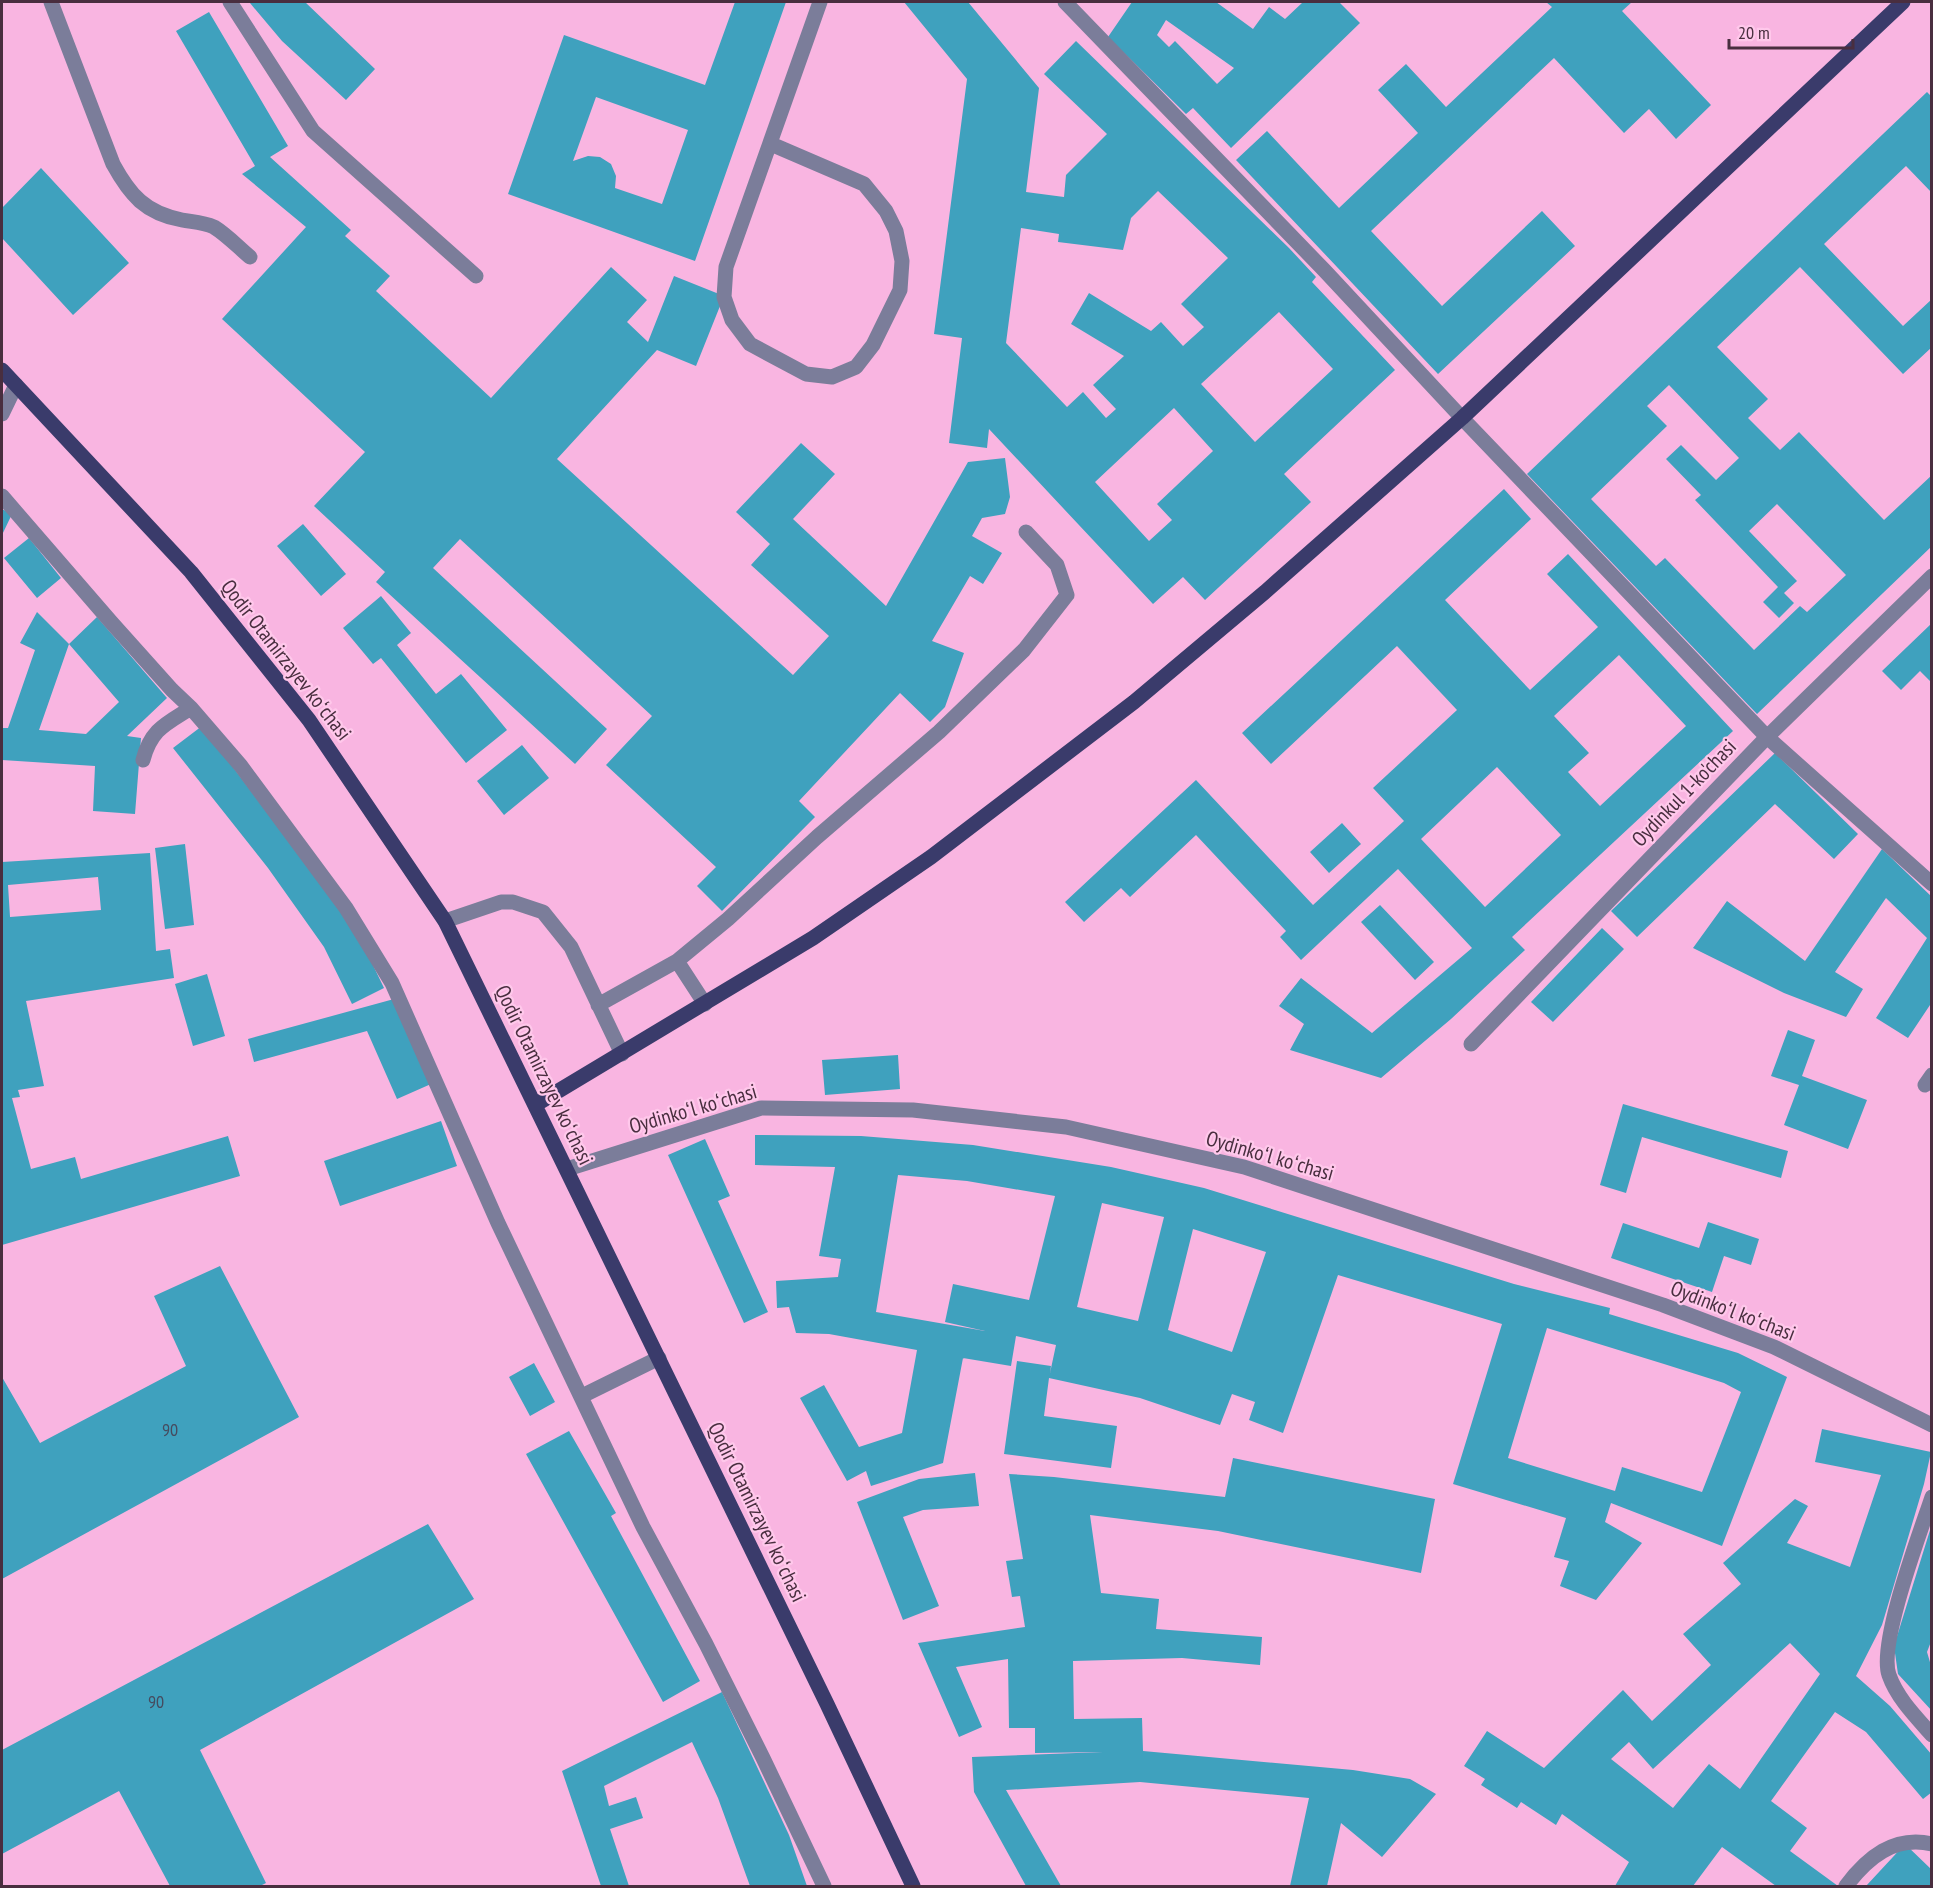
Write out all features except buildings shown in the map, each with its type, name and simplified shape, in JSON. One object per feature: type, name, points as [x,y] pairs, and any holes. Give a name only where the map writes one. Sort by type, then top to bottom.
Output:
[{"type":"main road","points":[[535,1105],[813,938],[931,857],[1134,702],[1265,592],[1462,418],[1903,2]]},
{"type":"main road","name":"Qodir Otamirzayev koʻchasi","points":[[2,370],[199,581],[309,720],[445,921],[827,1704],[913,1887]]},
{"type":"street","points":[[51,2],[113,164],[124,184],[138,201],[152,212],[182,220],[197,221],[213,227],[250,257]]},
{"type":"street","points":[[230,2],[314,131],[476,276]]},
{"type":"street","points":[[771,144],[864,184],[886,210],[897,231],[902,261],[900,290],[873,345],[856,367],[832,377],[806,374],[750,344],[732,320],[724,297],[726,267],[820,2]]},
{"type":"street","points":[[1065,2],[1325,271],[1462,418],[1767,736],[1932,884]]},
{"type":"street","points":[[2,414],[16,385]]},
{"type":"street","points":[[2,495],[111,622],[241,766],[346,908],[393,983],[498,1223],[643,1527],[748,1727],[824,1887]]},
{"type":"street","points":[[598,1005],[677,961],[728,919],[817,837],[939,732],[1024,650],[1066,595],[1057,565],[1026,532]]},
{"type":"street","name":"Oydinkul 1-ko'chasi","points":[[1471,1044],[1767,736],[1932,576]]},
{"type":"street","points":[[143,760],[147,743],[158,729],[191,708]]},
{"type":"street","points":[[445,921],[501,902],[513,902],[543,912],[571,947],[622,1054]]},
{"type":"street","points":[[677,961],[705,1004]]},
{"type":"street","name":"Oydinkoʻl koʻchasi","points":[[567,1169],[761,1108],[913,1110],[1066,1127],[1244,1167],[1663,1305],[1774,1347],[1932,1425]]},
{"type":"street","points":[[582,1396],[659,1358]]},
{"type":"street","points":[[1932,1497],[1892,1626],[1887,1660],[1888,1673],[1894,1688],[1932,1735]]},
{"type":"street","points":[[1846,1887],[1857,1872],[1879,1852],[1899,1843],[1932,1844]]}]
